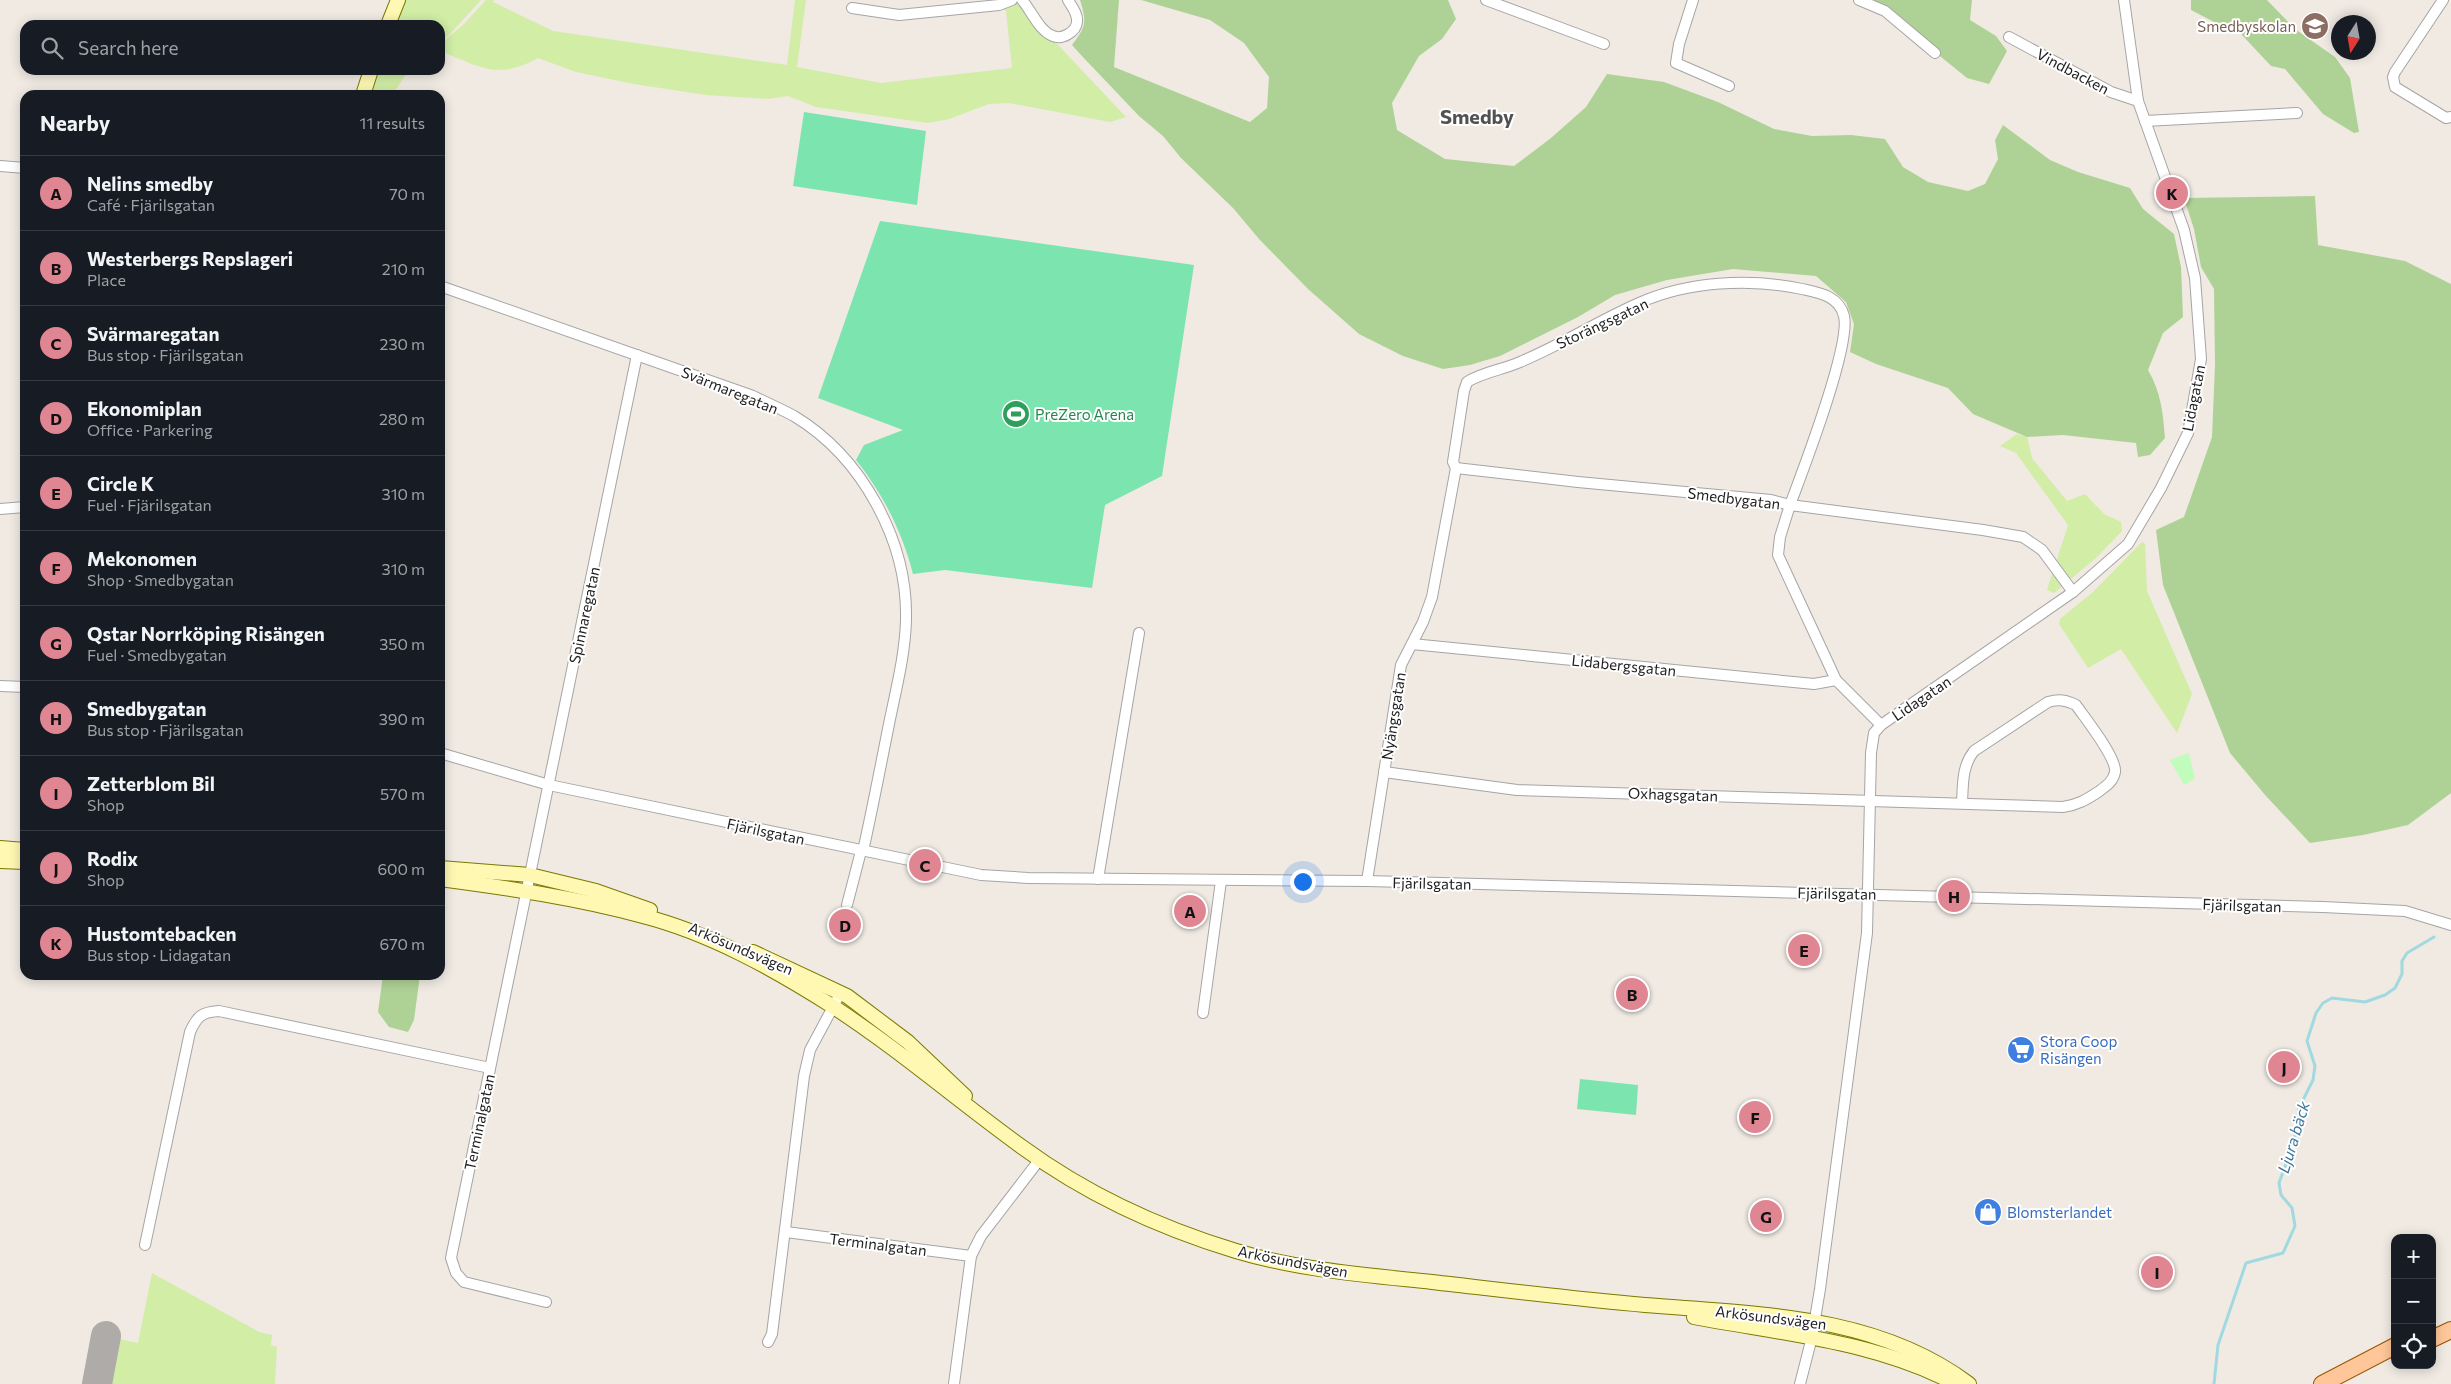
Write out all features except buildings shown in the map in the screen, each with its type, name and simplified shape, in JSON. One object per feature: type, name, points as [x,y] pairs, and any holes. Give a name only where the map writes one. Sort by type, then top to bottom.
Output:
[{"type":"main road","points":[[390,20],[398,0]]},
{"type":"main road","points":[[365,90],[369,75]]},
{"type":"main road","points":[[0,848],[20,850]]},
{"type":"main road","points":[[0,861],[20,862]]},
{"type":"main road","name":"Arkösundsvägen","points":[[445,868],[530,875],[596,891],[732,942],[841,992],[908,1042],[996,1126]]},
{"type":"main road","name":"Arkösundsvägen","points":[[445,881],[526,892],[646,916],[699,935],[750,959],[833,1007],[1040,1159],[1100,1196],[1148,1219],[1242,1253],[1311,1267],[1620,1302],[1815,1320],[1879,1337],[1906,1348],[1937,1362],[1969,1384]]},
{"type":"main road","name":"Arkösundsvägen","points":[[1620,1302],[1812,1337],[1895,1357],[1956,1384]]},
{"type":"main road","points":[[2436,1325],[2451,1318]]},
{"type":"main road","points":[[2436,1337],[2451,1330]]},
{"type":"main road","points":[[2322,1384],[2391,1348]]},
{"type":"main road","points":[[2345,1384],[2391,1360]]},
{"type":"street","points":[[852,8],[899,15],[999,5],[1012,0]]},
{"type":"street","points":[[1022,0],[1044,30],[1053,37],[1063,37],[1072,32],[1077,23],[1075,12],[1068,0]]},
{"type":"street","points":[[1486,0],[1604,44]]},
{"type":"street","points":[[1693,0],[1679,44],[1676,63],[1729,86]]},
{"type":"street","points":[[1859,0],[1885,11],[1935,53]]},
{"type":"street","name":"Lidagatan","points":[[1881,725],[2073,592],[2128,544],[2162,488],[2188,433],[2201,359],[2195,278],[2184,230],[2138,100],[2124,0]]},
{"type":"street","points":[[2444,0],[2395,72],[2393,83],[2395,87],[2446,118],[2451,117]]},
{"type":"street","name":"Vindbacken","points":[[2009,37],[2110,92],[2138,100]]},
{"type":"street","points":[[2145,121],[2297,112]]},
{"type":"street","points":[[0,166],[20,168]]},
{"type":"street","name":"Storängsgatan","points":[[1456,468],[1453,462],[1464,391],[1467,382],[1477,376],[1520,363],[1640,302],[1699,285],[1777,284],[1828,295],[1839,305],[1844,317],[1844,334],[1828,392],[1790,505]]},
{"type":"street","name":"Svärmaregatan","points":[[445,288],[753,396],[794,416],[835,449],[864,484],[887,526],[898,555],[903,579],[906,620],[902,654],[862,851],[848,905]]},
{"type":"street","name":"Spinnaregatan","points":[[530,875],[637,355]]},
{"type":"street","name":"Smedbygatan","points":[[1456,468],[1578,482],[1771,500],[1790,505],[1780,537],[1778,555],[1836,680],[1881,725]]},
{"type":"street","name":"Nyängsgatan","points":[[1366,882],[1402,665],[1424,622],[1432,597],[1456,468]]},
{"type":"street","points":[[1790,505],[2023,537],[2042,550],[2073,592]]},
{"type":"street","points":[[0,509],[20,507]]},
{"type":"street","points":[[1098,879],[1138,633]]},
{"type":"street","name":"Lidabergsgatan","points":[[1412,644],[1814,684],[1836,680]]},
{"type":"street","points":[[0,686],[20,687]]},
{"type":"street","name":"Oxhagsgatan","points":[[1384,772],[1517,790],[1962,803],[2075,805],[2112,782],[2115,770],[2111,758],[2076,705],[2067,700],[2057,700],[2048,702],[1974,750],[1968,758],[1964,769],[1962,803]]},
{"type":"street","points":[[1800,1384],[1815,1320],[1867,933],[1872,744],[1874,733],[1881,725]]},
{"type":"street","name":"Fjärilsgatan","points":[[445,754],[549,785],[982,875],[1098,879],[1366,882],[1869,894],[2366,909],[2405,911],[2451,924]]},
{"type":"street","name":"Terminalgatan","points":[[530,875],[451,1258],[456,1273],[464,1282],[546,1302]]},
{"type":"street","points":[[1203,1013],[1221,881]]},
{"type":"street","points":[[768,1342],[772,1334],[786,1232],[804,1076],[810,1050],[841,992]]},
{"type":"street","points":[[145,1245],[190,1032],[196,1017],[206,1012],[219,1012],[490,1068]]},
{"type":"street","points":[[954,1384],[971,1256],[981,1236],[1040,1159]]},
{"type":"street","name":"Terminalgatan","points":[[786,1232],[971,1256]]},
{"type":"green space","points":[[406,0],[481,0],[445,38],[445,20],[398,20]]},
{"type":"green space","points":[[486,0],[494,0],[493,2],[553,31],[787,65],[795,0],[806,0],[797,67],[881,83],[1012,68],[1006,11],[999,5],[1012,0],[1022,0],[1044,30],[1126,117],[1110,122],[1009,103],[989,104],[949,119],[928,123],[816,107],[788,96],[768,99],[706,95],[634,84],[576,72],[538,58],[511,69],[488,69],[445,53],[445,40],[463,25]]},
{"type":"green space","points":[[1080,0],[1119,0],[1114,67],[1250,122],[1267,108],[1269,77],[1244,43],[1210,20],[1141,0],[1448,0],[1456,19],[1442,39],[1419,56],[1392,103],[1397,130],[1445,159],[1514,166],[1551,138],[1586,107],[1607,74],[1664,82],[1718,102],[1774,129],[1812,136],[1851,135],[1885,139],[1903,167],[1928,182],[1968,191],[1985,184],[1998,159],[1995,140],[2003,125],[2050,160],[2078,172],[2130,188],[2143,209],[2174,234],[2181,267],[2183,317],[2163,333],[2148,370],[2159,395],[2165,438],[2150,455],[2138,457],[2136,443],[2063,435],[2027,437],[1973,414],[1948,388],[1876,364],[1850,352],[1854,324],[1846,302],[1816,276],[1733,269],[1667,280],[1615,295],[1578,317],[1500,356],[1470,365],[1443,369],[1403,356],[1359,334],[1308,289],[1259,239],[1233,208],[1181,158],[1163,136],[1139,116],[1081,55],[1072,45],[1083,29],[1084,24],[1084,14]]},
{"type":"green space","points":[[1871,0],[1972,0],[1970,20],[1996,36],[2007,51],[1989,84],[1967,78]]},
{"type":"green space","points":[[2191,0],[2267,0],[2295,29],[2331,54],[2331,60],[2337,60],[2350,78],[2359,132],[2354,133],[2323,114],[2285,69],[2271,66],[2242,35],[2237,24],[2216,23],[2191,10]]},
{"type":"green space","points":[[377,75],[406,75],[395,90],[372,90]]},
{"type":"green space","points":[[804,112],[926,131],[917,205],[793,186]]},
{"type":"green space","points":[[2315,196],[2318,245],[2405,261],[2451,284],[2451,793],[2408,825],[2363,835],[2310,843],[2266,796],[2230,753],[2163,585],[2156,530],[2184,517],[2212,437],[2215,365],[2214,289],[2201,267],[2194,229],[2184,198]]},
{"type":"green space","name":"PreZero Arena","points":[[880,221],[1194,265],[1162,476],[1105,505],[1092,588],[945,570],[913,574],[897,528],[883,500],[856,460],[864,445],[903,430],[818,398]]},
{"type":"green space","points":[[2017,434],[2027,437],[2032,458],[2067,501],[2085,494],[2104,514],[2121,522],[2122,531],[2096,558],[2054,593],[2047,590],[2068,525],[2016,453],[2000,446]]},
{"type":"green space","points":[[2142,542],[2145,544],[2147,591],[2192,694],[2177,733],[2121,649],[2088,668],[2059,624],[2060,619],[2093,592]]},
{"type":"green space","points":[[2189,753],[2195,779],[2184,785],[2170,760]]},
{"type":"green space","points":[[382,980],[419,980],[414,1020],[408,1032],[389,1027],[378,1012]]},
{"type":"green space","points":[[1580,1079],[1638,1085],[1636,1115],[1577,1109]]},
{"type":"green space","points":[[152,1273],[259,1332],[272,1335],[271,1345],[277,1347],[275,1384],[104,1384],[114,1338],[138,1343]]},
{"type":"waterway","name":"Ljura bäck","points":[[2214,1384],[2218,1345],[2246,1263],[2283,1253],[2295,1226],[2292,1208],[2281,1195],[2279,1183],[2294,1142],[2299,1108],[2313,1080],[2315,1066],[2307,1041],[2316,1013],[2323,1003],[2332,998],[2365,1002],[2385,995],[2395,988],[2402,974],[2402,961],[2407,953],[2434,937]]},
{"type":"taxiway","points":[[97,1384],[106,1336]]},
{"type":"place","name":"Smedbyskolan","points":[[2315,26]]},
{"type":"place","name":"Hustomtebacken","points":[[2172,193]]},
{"type":"place","name":"PreZero Arena","points":[[1016,414]]},
{"type":"place","name":"Svärmaregatan","points":[[925,865]]},
{"type":"place","name":"Smedbygatan","points":[[1954,896]]},
{"type":"place","name":"Nelins smedby","points":[[1190,911]]},
{"type":"place","name":"Ekonomiplan","points":[[845,925]]},
{"type":"place","name":"Circle K","points":[[1804,950]]},
{"type":"place","name":"Westerbergs Repslageri","points":[[1632,994]]},
{"type":"place","name":"Stora Coop Risängen","points":[[2021,1050]]},
{"type":"place","name":"Rodix","points":[[2284,1067]]},
{"type":"place","name":"Mekonomen","points":[[1755,1117]]},
{"type":"place","name":"Blomsterlandet","points":[[1988,1212]]},
{"type":"place","name":"Qstar Norrköping Risängen","points":[[1766,1216]]},
{"type":"place","name":"Zetterblom Bil","points":[[2157,1272]]},
{"type":"district","name":"Smedby","points":[[1477,116]]}]
